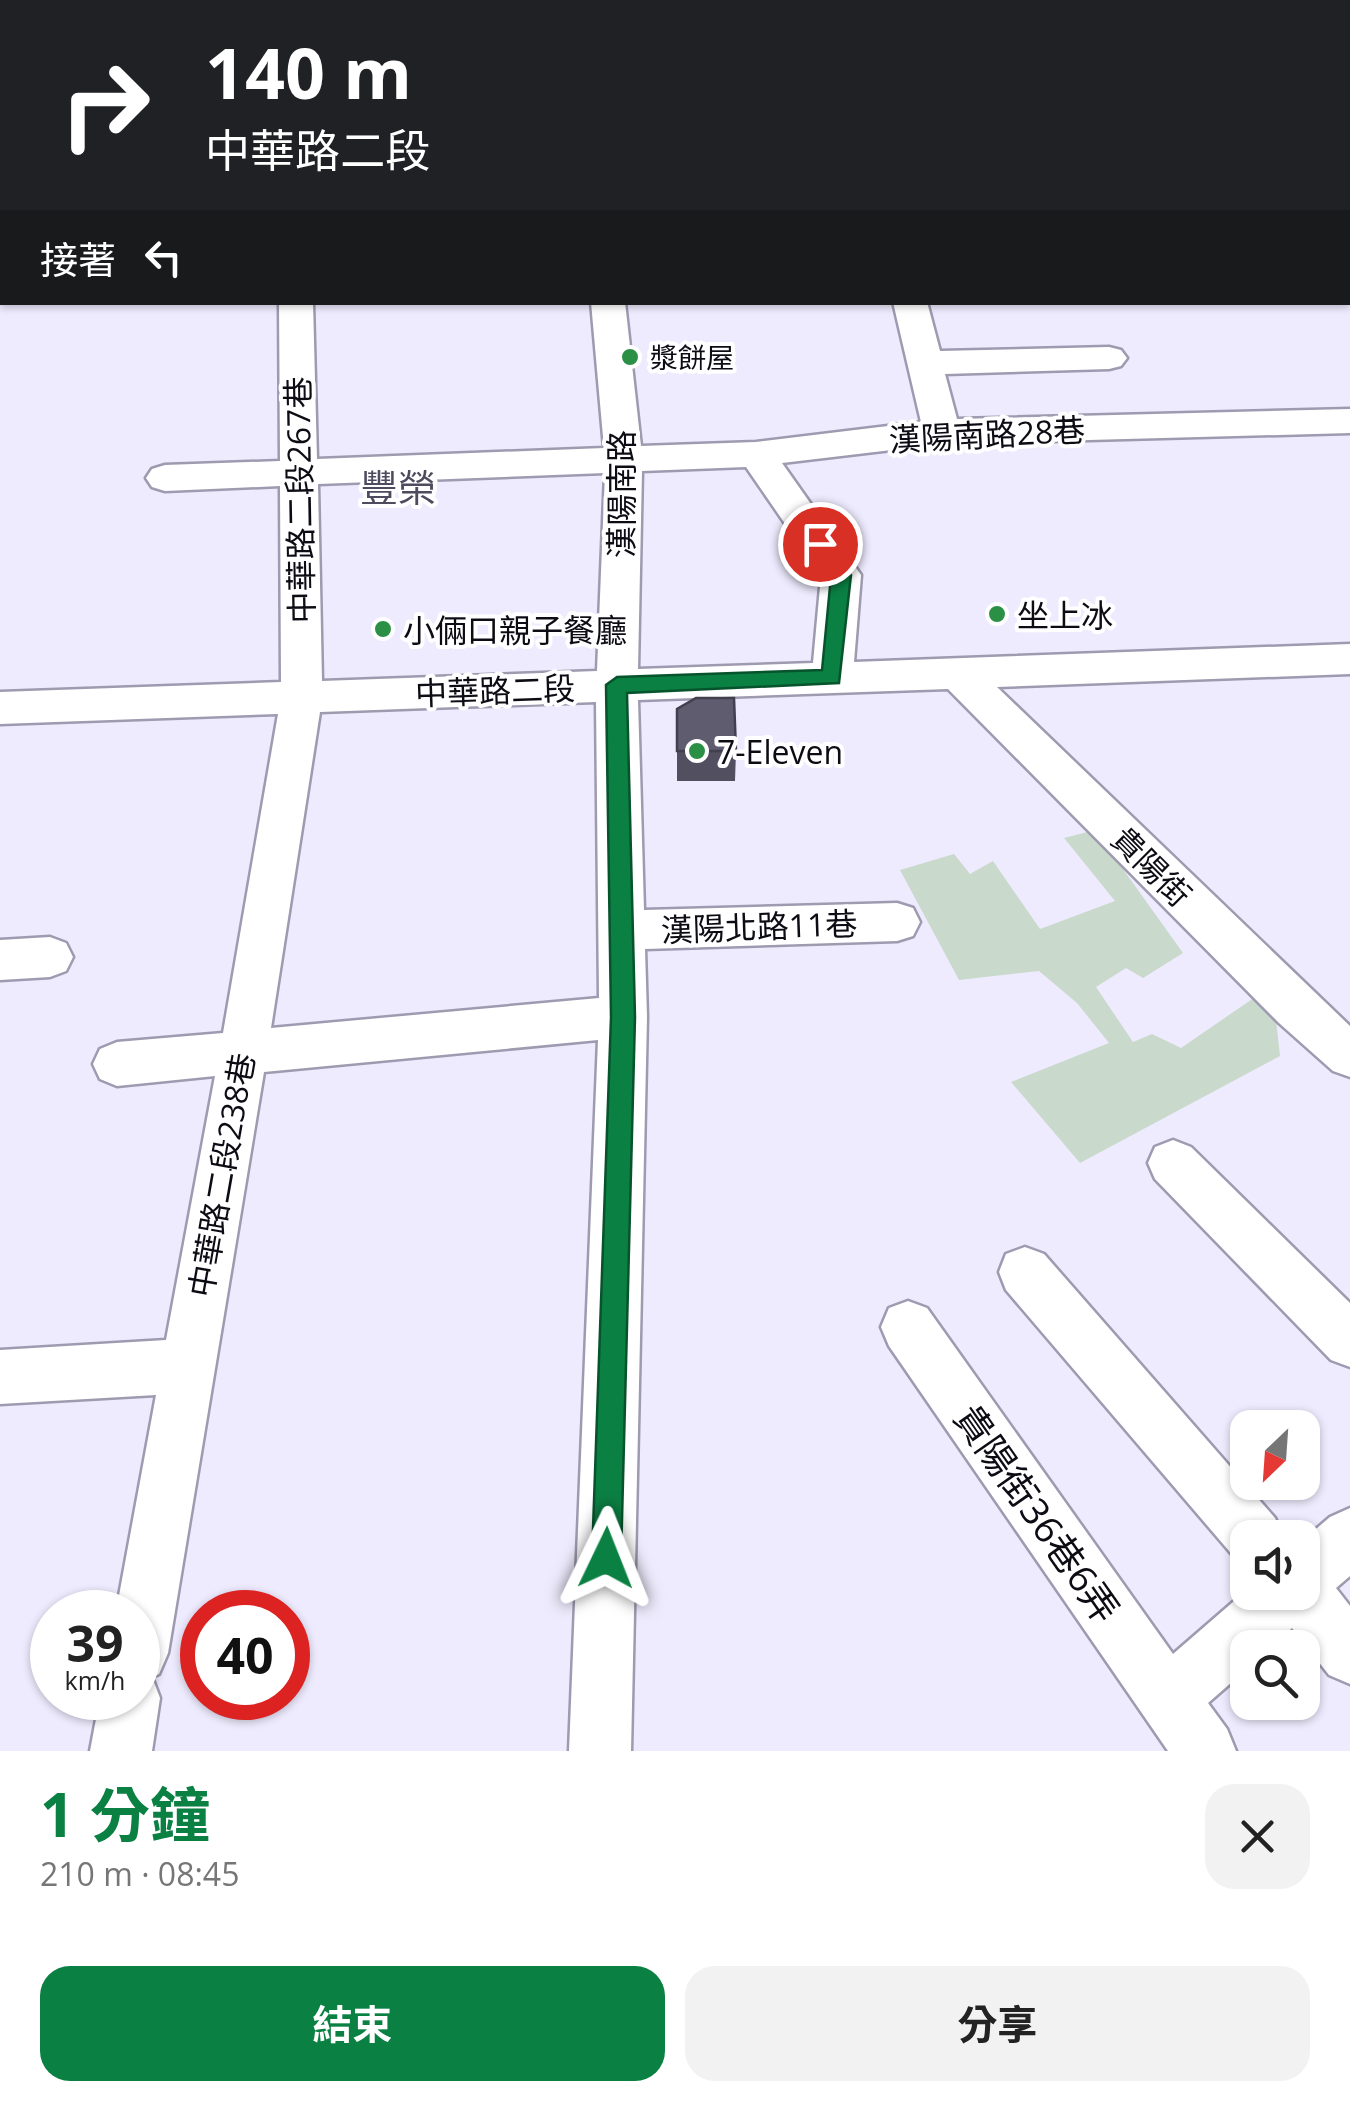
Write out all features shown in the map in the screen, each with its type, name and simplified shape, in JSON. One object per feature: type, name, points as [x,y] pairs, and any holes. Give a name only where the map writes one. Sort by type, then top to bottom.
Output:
[{"type":"street","name":"中華路二段267巷","points":[[296,305],[302,697]]},
{"type":"street","name":"漢陽南路","points":[[600,1751],[623,1017],[617,685],[624,460],[608,305]]},
{"type":"street","points":[[911,305],[942,432]]},
{"type":"street","points":[[925,363],[1109,358]]},
{"type":"street","name":"漢陽南路28巷","points":[[166,478],[756,454],[942,432],[1350,421]]},
{"type":"street","points":[[756,454],[841,575],[832,677]]},
{"type":"street","name":"中華路二段","points":[[0,708],[1350,659]]},
{"type":"street","name":"貴陽街","points":[[957,673],[1296,1008],[1350,1056]]},
{"type":"street","name":"中華路二段238巷","points":[[149,1590],[302,697]]},
{"type":"street","name":"漢陽北路11巷","points":[[621,930],[897,922]]},
{"type":"street","points":[[0,960],[50,956]]},
{"type":"street","points":[[117,1064],[244,1049],[623,1017]]},
{"type":"street","points":[[1173,1163],[1350,1341]]},
{"type":"street","points":[[1025,1272],[1239,1520]]},
{"type":"street","name":"貴陽街36巷6弄","points":[[908,1327],[1206,1751]]},
{"type":"street","points":[[0,1377],[187,1366]]},
{"type":"street","points":[[1320,1564],[1350,1537]]},
{"type":"street","points":[[1168,1699],[1268,1610]]},
{"type":"street","points":[[1316,1610],[1350,1654]]},
{"type":"street","points":[[121,1751],[126,1720]]},
{"type":"green space","points":[[1095,830],[1183,953],[1143,978],[1126,968],[1096,987],[1133,1042],[1152,1034],[1181,1048],[1261,993],[1275,1011],[1280,1056],[1080,1163],[1011,1082],[1109,1043],[1077,1003],[1039,971],[959,980],[900,870],[954,854],[970,874],[993,861],[1040,929],[1115,901],[1064,838]]},
{"type":"building","points":[[696,698],[734,698],[736,751],[677,751],[677,709]]},
{"type":"place","name":"漿餅屋","points":[[630,357]]},
{"type":"place","name":"坐上冰","points":[[997,614]]},
{"type":"place","name":"小倆口親子餐廳","points":[[383,629]]},
{"type":"place","name":"7-Eleven","points":[[697,751]]},
{"type":"district","name":"豐榮","points":[[398,487]]},
{"type":"route","points":[[606,1558],[623,1017],[617,685],[832,677],[841,575],[820,544]]}]
